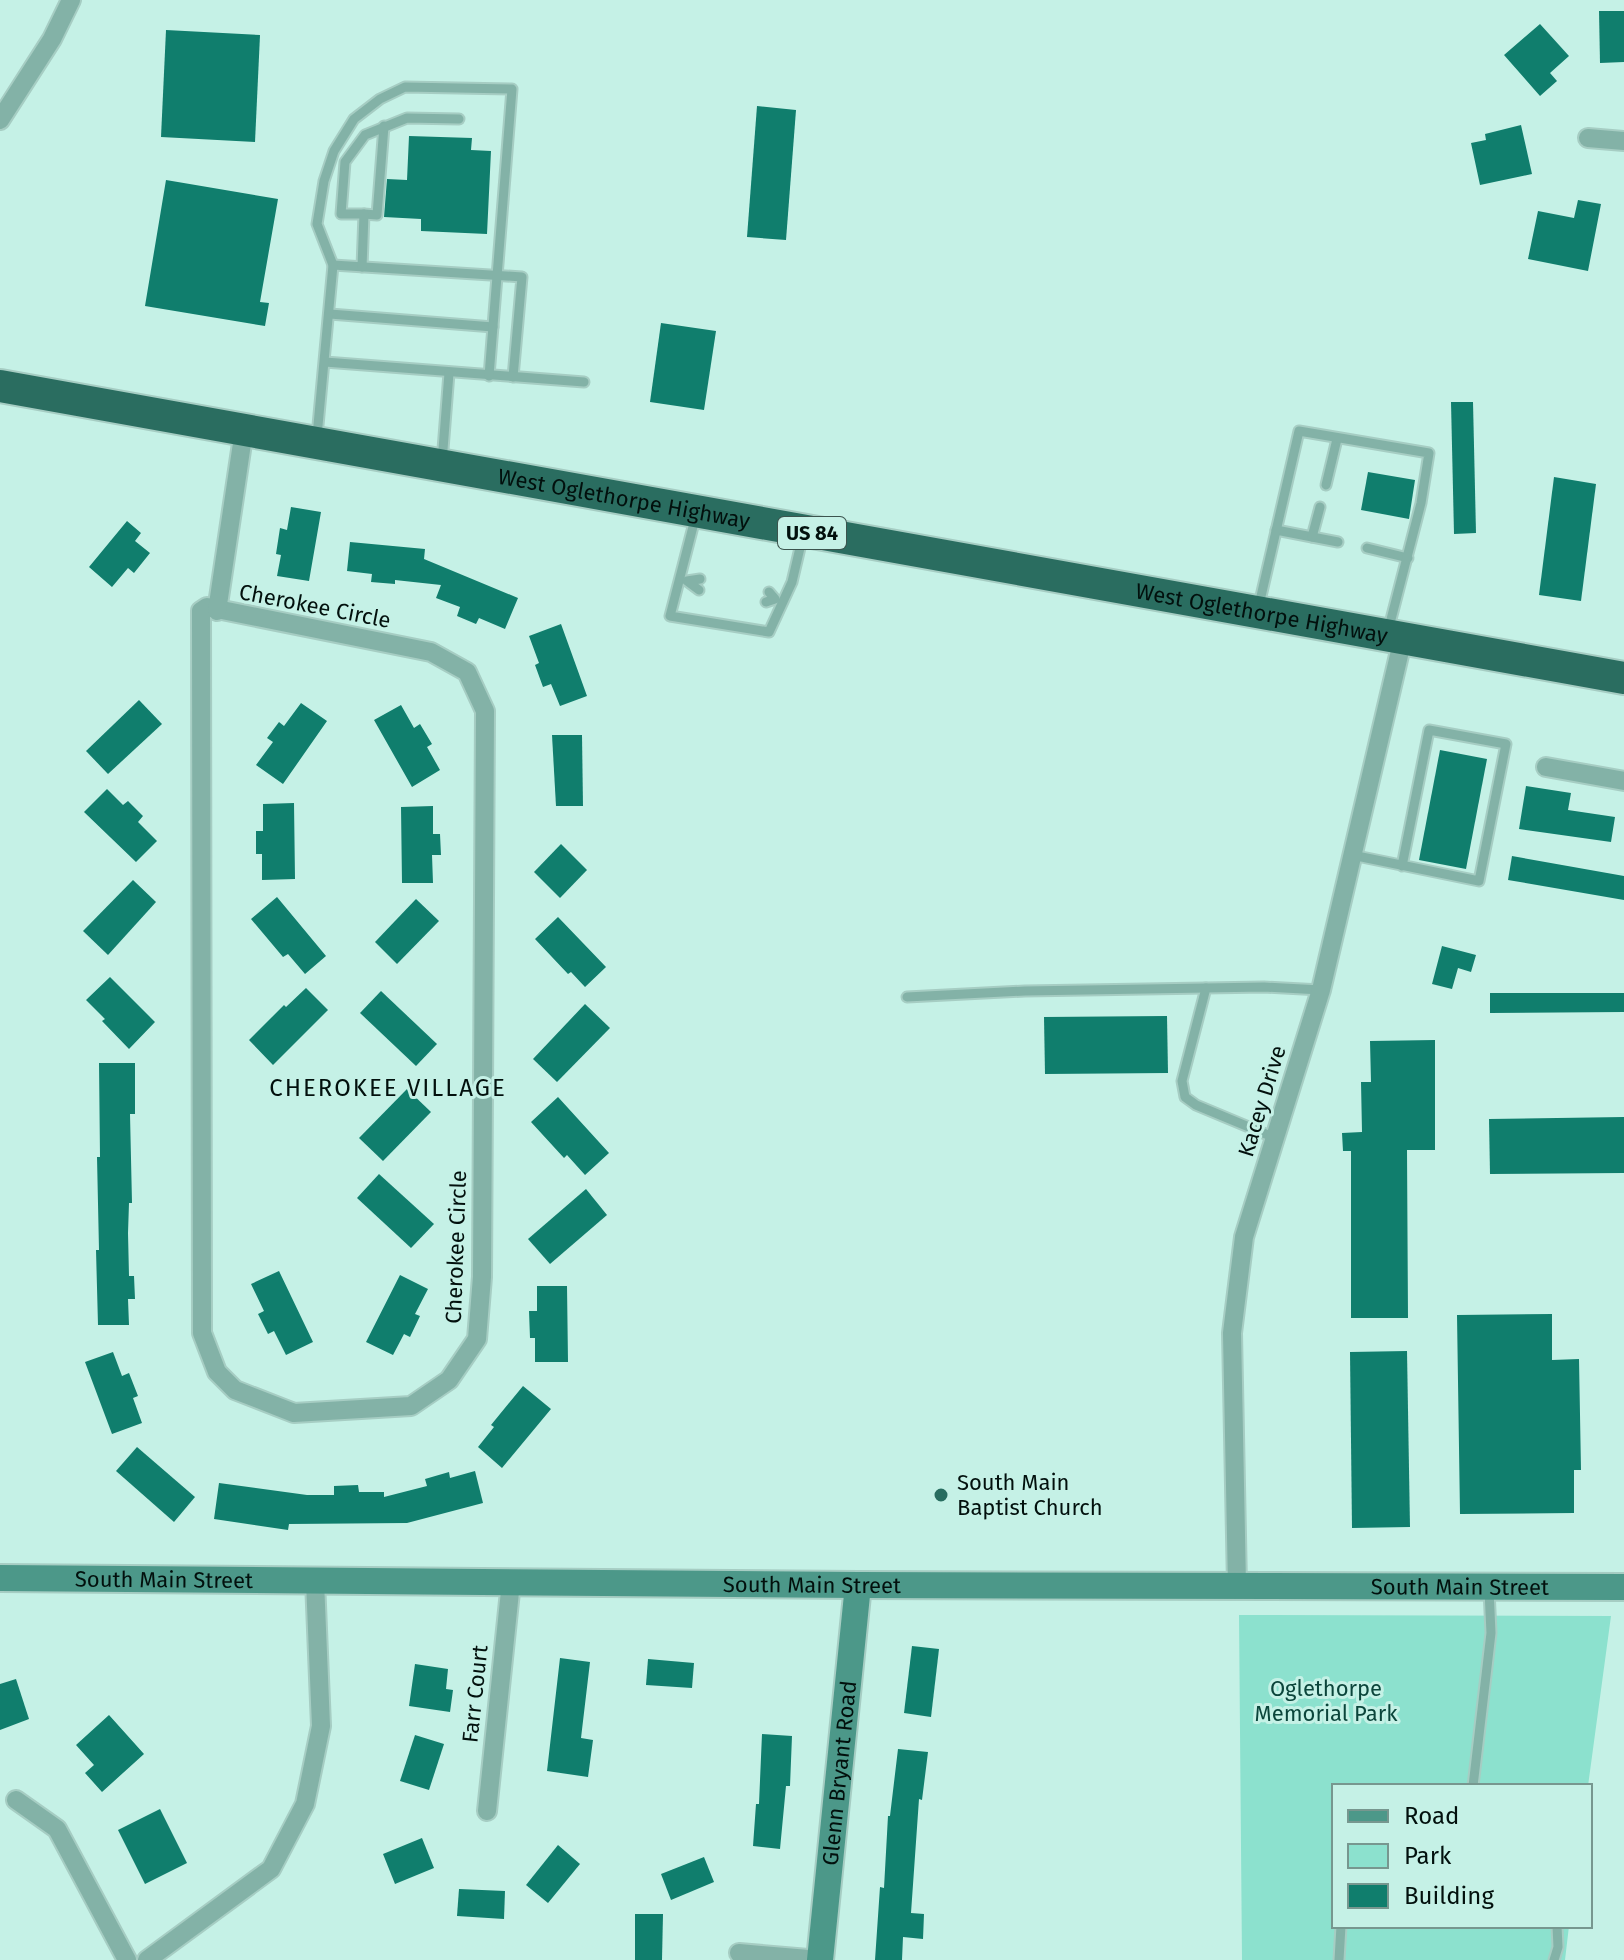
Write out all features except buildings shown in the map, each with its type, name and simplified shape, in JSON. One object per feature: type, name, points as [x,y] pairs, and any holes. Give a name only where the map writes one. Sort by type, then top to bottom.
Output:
[{"type":"highway","name":"West Oglethorpe Highway","points":[[0,386],[1624,678]]},
{"type":"street","points":[[0,120],[52,39],[71,0]]},
{"type":"street","points":[[1588,138],[1624,141]]},
{"type":"street","name":"Cherokee Circle","points":[[217,611],[244,430]]},
{"type":"street","name":"Cherokee Circle","points":[[207,607],[217,611],[431,652],[467,672],[485,711],[482,1277],[477,1339],[449,1380],[411,1406],[294,1413],[235,1390],[217,1372],[202,1333],[201,611],[207,607]]},
{"type":"street","name":"Kacey Drive","points":[[1237,1586],[1232,1333],[1244,1237],[1321,990],[1352,855],[1395,637]]},
{"type":"street","points":[[1546,767],[1624,781]]},
{"type":"street","name":"South Main Street","points":[[0,1578],[1624,1587]]},
{"type":"street","points":[[147,1960],[271,1869],[305,1804],[321,1726],[315,1581]]},
{"type":"street","name":"Farr Court","points":[[487,1811],[511,1582]]},
{"type":"street","name":"Glenn Bryant Road","points":[[820,1960],[858,1585]]},
{"type":"street","points":[[16,1800],[57,1829],[127,1960]]},
{"type":"street","points":[[739,1953],[820,1960]]},
{"type":"lane","points":[[317,443],[333,265],[317,224],[324,181],[334,151],[354,119],[380,99],[405,87],[512,89],[489,376]]},
{"type":"lane","points":[[384,126],[377,215],[341,214],[345,162],[365,135],[384,126],[407,118],[459,119]]},
{"type":"lane","points":[[362,267],[364,214]]},
{"type":"lane","points":[[333,265],[522,277],[513,377]]},
{"type":"lane","points":[[330,314],[493,327]]},
{"type":"lane","points":[[325,362],[584,382]]},
{"type":"lane","points":[[442,466],[449,373]]},
{"type":"lane","points":[[1257,612],[1299,431],[1429,453],[1395,637]]},
{"type":"lane","points":[[1326,485],[1337,439]]},
{"type":"lane","points":[[1312,537],[1320,507]]},
{"type":"lane","points":[[697,512],[682,580],[670,616],[769,632],[774,598],[792,582],[804,531]]},
{"type":"lane","points":[[1276,530],[1338,542]]},
{"type":"lane","points":[[1367,548],[1408,558]]},
{"type":"lane","points":[[682,580],[700,584]]},
{"type":"lane","points":[[1352,855],[1402,866],[1479,881],[1506,744],[1429,730],[1402,866]]},
{"type":"lane","points":[[907,997],[1025,991],[1264,987],[1321,990]]},
{"type":"lane","points":[[1206,988],[1182,1081],[1185,1097],[1196,1105],[1275,1138]]},
{"type":"lane","points":[[1473,1784],[1491,1633],[1489,1586]]},
{"type":"lane","points":[[1339,1960],[1341,1928]]},
{"type":"lane","points":[[1554,1960],[1558,1947],[1557,1928]]},
{"type":"green space","name":"Oglethorpe Memorial Park","points":[[1239,1615],[1611,1616],[1588,1784],[1332,1784],[1332,1928],[1569,1928],[1565,1960],[1242,1960]]},
{"type":"place","name":"South Main Baptist Church","points":[[941,1495]]},
{"type":"district","name":"CHEROKEE VILLAGE","points":[[388,1088]]}]
